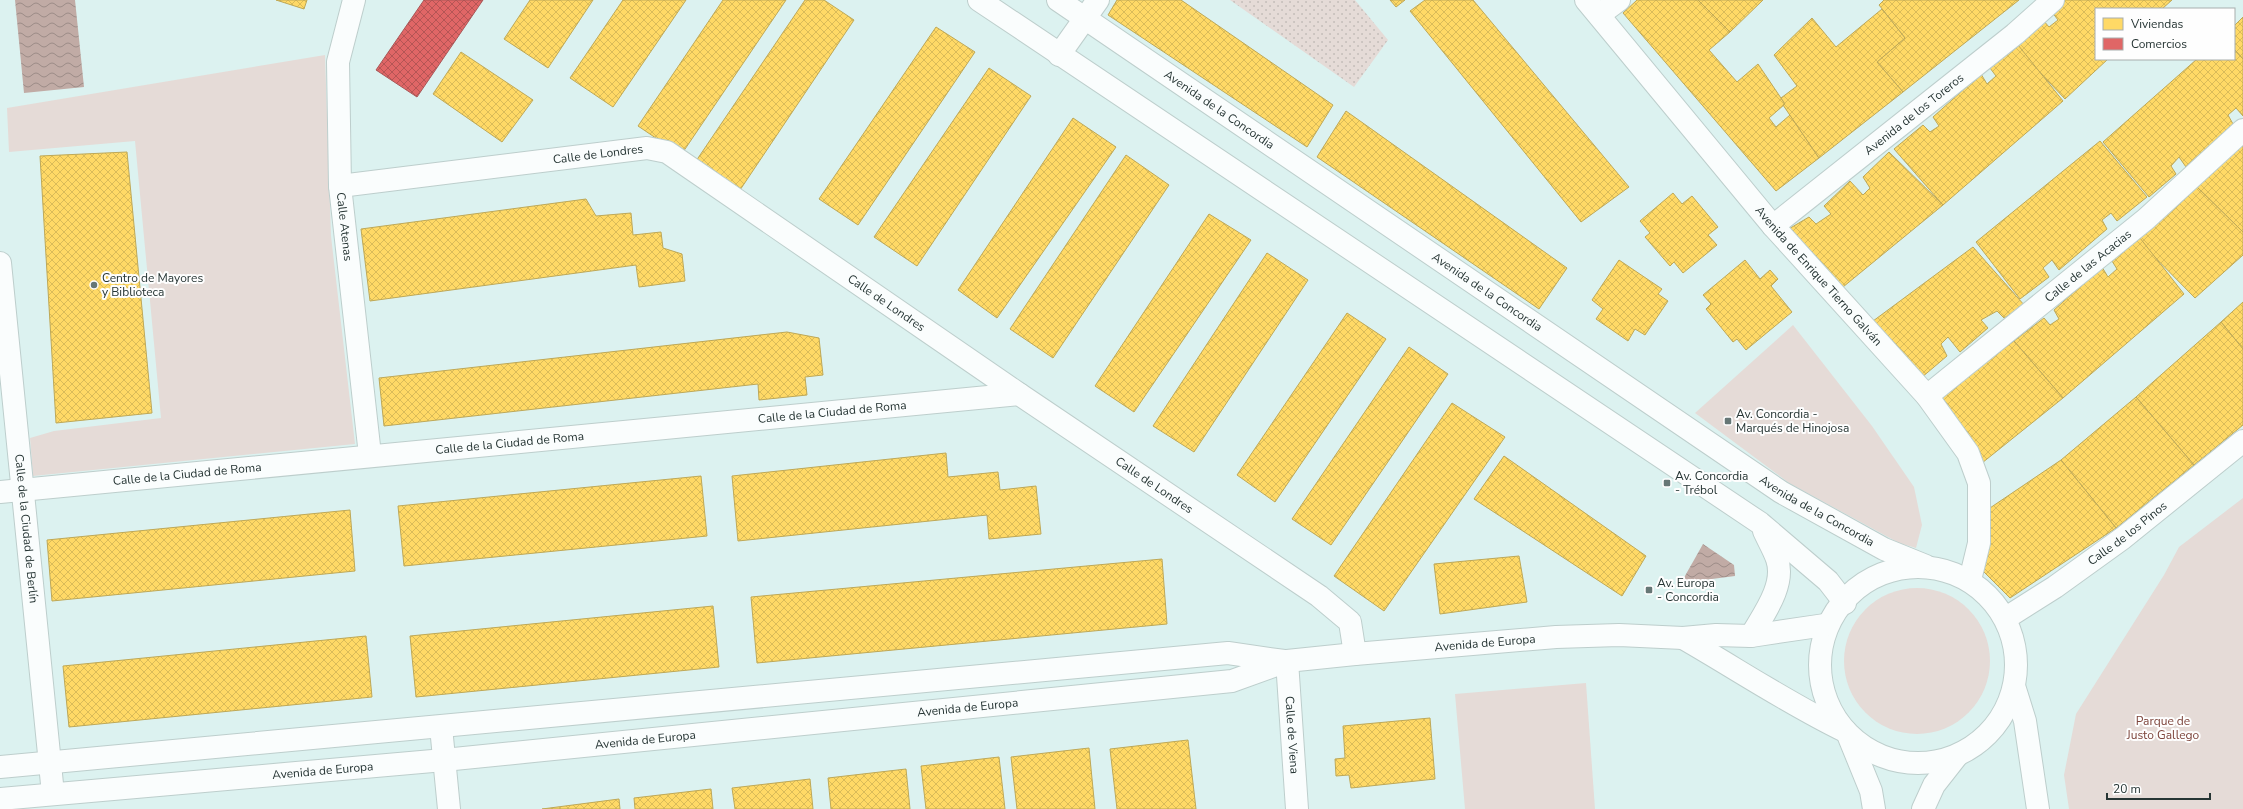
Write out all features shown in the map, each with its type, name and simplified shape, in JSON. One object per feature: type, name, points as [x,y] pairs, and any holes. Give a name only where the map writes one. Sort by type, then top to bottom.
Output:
[{"type":"street","name":"Calle Atenas","points":[[354,0],[338,62],[340,186],[370,455]]},
{"type":"street","points":[[979,0],[1760,523],[1828,580],[1845,603]]},
{"type":"street","name":"Avenida de la Concordia","points":[[1058,0],[1782,492],[1884,549],[1926,566],[1970,580]]},
{"type":"street","points":[[1059,55],[1098,0]]},
{"type":"street","points":[[1593,7],[1619,0]]},
{"type":"street","name":"Avenida de los Toreros","points":[[1773,226],[2015,34],[2053,0]]},
{"type":"street","name":"Avenida de Enrique Tierno Galván","points":[[1593,7],[1773,226],[1927,396],[1968,453],[1979,483],[1979,543],[1970,580]]},
{"type":"street","name":"Calle de las Acacias","points":[[1927,396],[2146,219],[2243,130]]},
{"type":"street","name":"Calle de Londres","points":[[340,186],[647,148],[667,152],[1019,394],[1319,596],[1350,622],[1355,654]]},
{"type":"street","name":"Calle de la Ciudad de Berlín","points":[[0,263],[24,490],[53,794]]},
{"type":"street","name":"Calle de la Ciudad de Roma","points":[[0,492],[370,455],[1019,394]]},
{"type":"street","name":"Calle de los Pinos","points":[[2006,618],[2055,587],[2123,538],[2243,441]]},
{"type":"street","points":[[1751,636],[1769,606],[1778,581],[1778,560],[1760,523]]},
{"type":"street","points":[[1874,809],[1871,791],[1847,734],[1822,694],[1821,660],[1825,625],[1863,582],[1889,570],[1926,566]]},
{"type":"street","points":[[1970,580],[2006,618],[2018,660],[2015,689],[2025,721],[2038,809]]},
{"type":"street","name":"Avenida de Europa","points":[[0,767],[1228,653],[1287,661],[1556,637],[1619,635],[1683,638],[1716,635],[1751,636],[1825,625]]},
{"type":"street","name":"Avenida de Europa","points":[[1683,638],[1748,675],[1802,710],[1847,734],[1882,758],[1921,764],[1956,757]]},
{"type":"street","name":"Avenida de Europa","points":[[0,799],[444,760],[1232,681],[1287,661]]},
{"type":"street","name":"Calle de Viena","points":[[1287,661],[1297,809]]},
{"type":"street","points":[[1923,809],[1934,785],[1956,757],[1989,734],[2015,689]]},
{"type":"street","points":[[441,727],[449,809]]},
{"type":"green space","points":[[1230,0],[1355,0],[1388,40],[1354,87]]},
{"type":"green space","points":[[325,55],[331,236],[355,444],[33,476],[30,438],[54,431],[161,418],[135,141],[9,152],[7,108]]},
{"type":"green space","points":[[1793,325],[1872,426],[1914,487],[1922,525],[1916,548],[1899,543],[1789,483],[1695,413]]},
{"type":"green space","name":"Parque de Justo Gallego","points":[[2243,498],[2243,809],[2069,809],[2064,775],[2076,714],[2164,575],[2179,547]]},
{"type":"green space","points":[[1917,588],[1938,591],[1945,594],[1957,600],[1973,615],[1978,621],[1987,640],[1990,661],[1987,682],[1984,689],[1978,701],[1963,717],[1957,722],[1938,731],[1917,734],[1896,731],[1889,728],[1877,722],[1861,707],[1856,701],[1847,682],[1844,661],[1847,640],[1850,633],[1856,621],[1871,605],[1877,600],[1896,591]]},
{"type":"green space","points":[[1586,683],[1595,809],[1465,809],[1455,694]]},
{"type":"water","points":[[15,0],[75,0],[84,87],[24,93]]},
{"type":"water","points":[[1703,544],[1734,565],[1735,576],[1681,583]]},
{"type":"building: Viviendas","points":[[276,0],[307,0],[304,9]]},
{"type":"building: Viviendas","points":[[530,0],[593,0],[548,68],[504,39]]},
{"type":"building: Viviendas","points":[[623,0],[686,0],[613,107],[570,78]]},
{"type":"building: Viviendas","points":[[723,0],[786,0],[681,155],[638,126]]},
{"type":"building: Viviendas","points":[[805,0],[824,0],[854,20],[740,190],[696,161]]},
{"type":"building: Viviendas","points":[[1117,0],[1181,0],[1333,105],[1307,147],[1108,15]]},
{"type":"building: Viviendas","points":[[1390,0],[1405,0],[1396,7]]},
{"type":"building: Viviendas","points":[[1425,0],[1473,0],[1629,187],[1581,222],[1410,11]]},
{"type":"building: Viviendas","points":[[1637,0],[1698,0],[1730,32],[1709,50],[1737,82],[1758,64],[1785,104],[1769,118],[1776,127],[1790,115],[1819,158],[1776,191],[1623,13]]},
{"type":"building: Viviendas","points":[[1698,0],[1763,0],[1730,32]]},
{"type":"building: Viviendas","points":[[1884,0],[2019,0],[1903,92],[1877,62],[1905,38],[1879,5]]},
{"type":"building: Viviendas","points":[[2064,0],[2172,0],[2163,8],[2095,8],[2095,60],[2107,60],[2065,99],[2014,45],[2043,20],[2049,27],[2058,20],[2052,12]]},
{"type":"building: Viviendas","points":[[1882,9],[1905,38],[1877,62],[1903,92],[1819,158],[1783,105],[1785,104],[1781,98],[1797,86],[1774,55],[1812,18],[1836,47]]},
{"type":"building: Viviendas","points":[[2243,17],[2243,59],[2235,50],[2235,25]]},
{"type":"building: Viviendas","points":[[936,27],[975,52],[858,225],[819,199]]},
{"type":"building: Viviendas","points":[[2018,45],[2063,101],[1943,205],[1894,149],[1923,125],[1930,132],[1939,126],[1933,117],[1981,74],[1987,84],[1996,76],[1990,68]]},
{"type":"building: Viviendas","points":[[2235,50],[2243,59],[2243,116],[2236,108],[2228,115],[2233,124],[2186,167],[2179,157],[2171,166],[2176,174],[2149,197],[2103,142],[2196,60],[2235,60]]},
{"type":"building: Viviendas","points":[[461,52],[533,100],[502,142],[433,94]]},
{"type":"building: Viviendas","points":[[989,68],[1031,96],[917,266],[874,237]]},
{"type":"building: Viviendas","points":[[1346,111],[1567,268],[1539,309],[1317,157]]},
{"type":"building: Viviendas","points":[[1073,118],[1116,147],[997,318],[958,290]]},
{"type":"building: Viviendas","points":[[2100,141],[2147,197],[2117,221],[2111,213],[2102,220],[2107,229],[2059,270],[2052,260],[2043,268],[2049,277],[2020,299],[1976,242]]},
{"type":"building: Viviendas","points":[[2243,142],[2243,232],[2197,187]]},
{"type":"building: Viviendas","name":"Centro de Mayores y Biblioteca","points":[[127,152],[152,413],[56,423],[40,156]]},
{"type":"building: Viviendas","points":[[1889,152],[1943,205],[1843,287],[1787,230],[1809,217],[1816,224],[1831,214],[1824,206],[1850,181],[1863,195],[1870,188],[1863,177]]},
{"type":"building: Viviendas","points":[[1126,155],[1169,185],[1053,358],[1010,329]]},
{"type":"building: Viviendas","points":[[2197,187],[2243,232],[2243,255],[2195,298],[2135,237]]},
{"type":"building: Viviendas","points":[[1673,193],[1682,204],[1692,196],[1718,227],[1708,235],[1717,245],[1683,273],[1674,262],[1670,266],[1645,237],[1650,233],[1640,221]]},
{"type":"building: Viviendas","points":[[586,199],[596,216],[631,213],[633,235],[661,232],[663,248],[682,254],[685,281],[639,287],[636,265],[370,301],[361,229]]},
{"type":"building: Viviendas","points":[[1209,214],[1251,240],[1134,412],[1095,386]]},
{"type":"building: Viviendas","points":[[2140,238],[2184,294],[2063,398],[2014,341],[2044,318],[2050,325],[2059,319],[2054,310],[2102,267],[2108,277],[2117,269],[2112,261]]},
{"type":"building: Viviendas","points":[[1973,247],[2025,306],[2004,318],[1997,311],[1981,320],[1988,328],[1960,352],[1948,337],[1941,344],[1947,356],[1921,378],[1869,324]]},
{"type":"building: Viviendas","points":[[1267,253],[1308,280],[1194,452],[1153,426]]},
{"type":"building: Viviendas","points":[[1619,260],[1662,289],[1658,294],[1668,301],[1645,335],[1635,329],[1628,341],[1596,319],[1603,309],[1592,300]]},
{"type":"building: Viviendas","points":[[1745,260],[1760,279],[1770,270],[1778,279],[1771,286],[1792,312],[1746,350],[1737,339],[1733,342],[1706,309],[1711,304],[1703,295]]},
{"type":"building: Viviendas","points":[[2243,302],[2243,349],[2221,322]]},
{"type":"building: Viviendas","points":[[1347,313],[1386,339],[1275,502],[1237,475]]},
{"type":"building: Viviendas","points":[[2221,322],[2243,349],[2243,425],[2194,465],[2136,397]]},
{"type":"building: Viviendas","points":[[787,332],[819,338],[823,375],[805,377],[807,395],[759,400],[758,384],[384,426],[379,378]]},
{"type":"building: Viviendas","points":[[2014,341],[2063,398],[1982,463],[1939,397]]},
{"type":"building: Viviendas","points":[[1409,347],[1448,374],[1331,545],[1292,519]]},
{"type":"building: Viviendas","points":[[2136,397],[2194,465],[2116,528],[2061,460]]},
{"type":"building: Viviendas","points":[[1452,403],[1505,437],[1384,611],[1334,576]]},
{"type":"building: Viviendas","points":[[946,453],[948,477],[998,472],[1000,490],[1036,486],[1041,534],[989,539],[987,515],[738,541],[732,476]]},
{"type":"building: Viviendas","points":[[1504,456],[1646,556],[1622,596],[1474,499]]},
{"type":"building: Viviendas","points":[[2061,460],[2116,528],[2010,598],[1982,570],[1987,510]]},
{"type":"building: Viviendas","points":[[701,476],[707,536],[404,566],[398,506]]},
{"type":"building: Viviendas","points":[[350,510],[355,571],[52,601],[47,540]]},
{"type":"building: Viviendas","points":[[1519,556],[1527,602],[1440,614],[1434,564]]},
{"type":"building: Viviendas","points":[[1162,559],[1167,624],[757,663],[751,597]]},
{"type":"building: Viviendas","points":[[713,606],[719,667],[416,697],[410,636]]},
{"type":"building: Viviendas","points":[[366,636],[372,697],[69,727],[63,666]]},
{"type":"building: Viviendas","points":[[1430,718],[1435,779],[1351,788],[1349,775],[1336,776],[1335,759],[1345,758],[1343,726]]},
{"type":"building: Viviendas","points":[[1188,740],[1196,809],[1117,809],[1110,749]]},
{"type":"building: Viviendas","points":[[1089,748],[1095,809],[1017,809],[1011,757]]},
{"type":"building: Viviendas","points":[[999,757],[1005,809],[926,809],[921,766]]},
{"type":"building: Viviendas","points":[[906,769],[910,809],[831,809],[828,778]]},
{"type":"building: Viviendas","points":[[810,779],[813,809],[735,809],[732,788]]},
{"type":"building: Viviendas","points":[[711,789],[713,809],[635,809],[634,798]]},
{"type":"building: Viviendas","points":[[619,799],[620,809],[542,809]]},
{"type":"building: Comercios","points":[[424,0],[483,0],[417,97],[376,70]]},
{"type":"place","name":"Centro de Mayores y Biblioteca","points":[[94,285]]},
{"type":"place","name":"Av. Concordia - Marqués de Hinojosa","points":[[1728,421]]},
{"type":"place","name":"Av. Concordia - Trébol","points":[[1667,483]]},
{"type":"place","name":"Av. Europa - Concordia","points":[[1649,590]]}]
